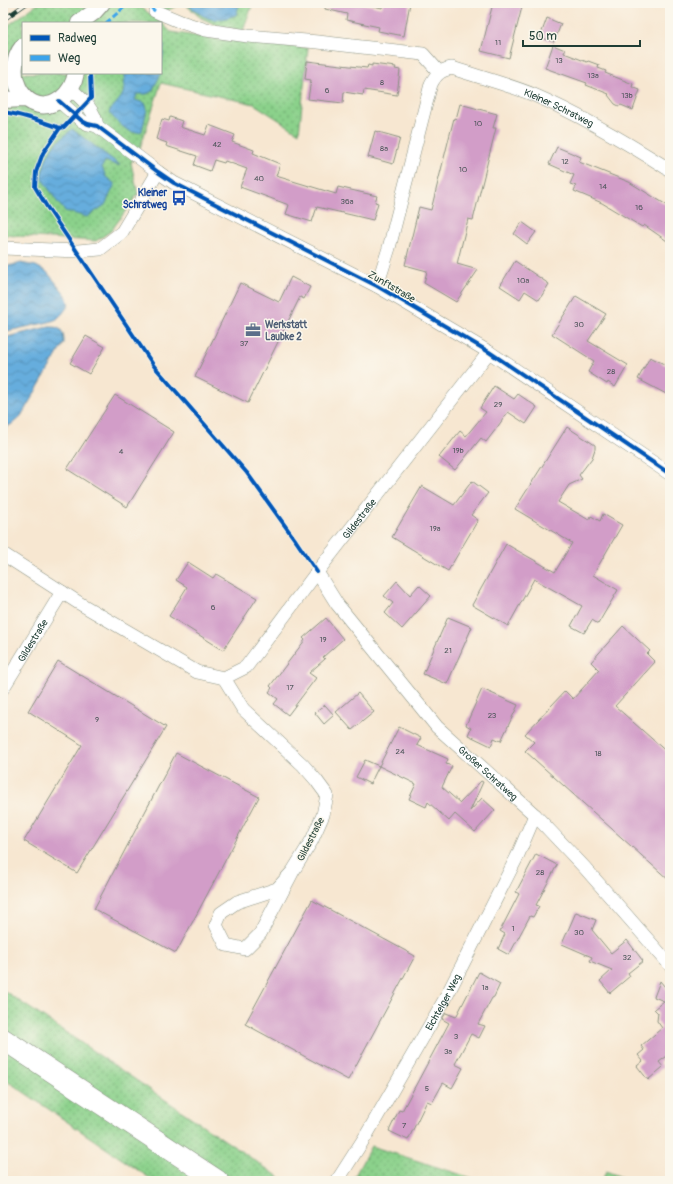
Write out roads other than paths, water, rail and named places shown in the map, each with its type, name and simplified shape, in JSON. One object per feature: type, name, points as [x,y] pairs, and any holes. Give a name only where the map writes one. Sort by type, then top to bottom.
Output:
[{"type":"main road","points":[[3,1040],[218,1181]]},
{"type":"street","points":[[155,11],[181,22],[206,30],[248,36],[423,54],[439,72],[434,77],[431,84],[389,248],[377,286]]},
{"type":"street","points":[[81,22],[95,13]]},
{"type":"street","points":[[22,47],[15,54],[6,78],[16,92],[24,99],[41,105],[50,104],[59,100],[66,96],[71,89],[76,74]]},
{"type":"street","name":"Kleiner Schratweg","points":[[439,72],[452,68],[523,90],[597,125],[670,170]]},
{"type":"street","points":[[71,89],[92,110],[96,118],[97,126]]},
{"type":"street","points":[[3,100],[24,99]]},
{"type":"street","name":"Zunftstraße","points":[[59,100],[82,121],[97,126],[174,183],[377,286],[489,352],[670,474]]},
{"type":"street","points":[[3,248],[78,251],[100,249],[122,232],[158,172]]},
{"type":"street","name":"Gildestraße","points":[[293,871],[277,890],[237,902],[221,913],[216,925],[226,945],[245,949],[260,934],[293,871],[312,840],[323,815],[327,795],[303,765],[243,709],[224,678],[246,667],[317,572],[489,352]]},
{"type":"street","points":[[3,554],[79,603],[197,672],[224,678]]},
{"type":"street","name":"Großer Schratweg","points":[[317,572],[337,604],[436,727],[535,815],[585,868],[670,965]]},
{"type":"street","name":"Gildestraße","points":[[3,688],[62,592]]},
{"type":"street","name":"Eichtelger Weg","points":[[337,1181],[367,1134],[445,999],[516,857],[535,815]]},
{"type":"water","points":[[186,3],[240,3],[236,15],[227,18],[214,19],[204,16]]},
{"type":"water","points":[[162,42],[164,46],[162,65]]},
{"type":"water","points":[[125,74],[161,74],[152,91],[147,94],[137,94],[135,100],[145,103],[147,109],[142,131],[133,132],[124,128],[109,113],[123,94]]},
{"type":"water","points":[[72,129],[120,165],[105,161],[102,167],[106,177],[115,184],[105,205],[87,217],[65,211],[41,177],[46,159],[53,146]]},
{"type":"water","points":[[21,263],[36,266],[47,272],[66,295],[69,305],[57,319],[3,332],[3,267]]},
{"type":"water","points":[[48,327],[56,327],[61,330],[64,343],[21,416],[12,424],[3,429],[3,338]]},
{"type":"railway","points":[[3,20],[27,3]]},
{"type":"place","name":"Kleiner Schratweg","points":[[179,198]]},
{"type":"place","name":"Werkstatt Laubke 2","points":[[253,330]]}]
